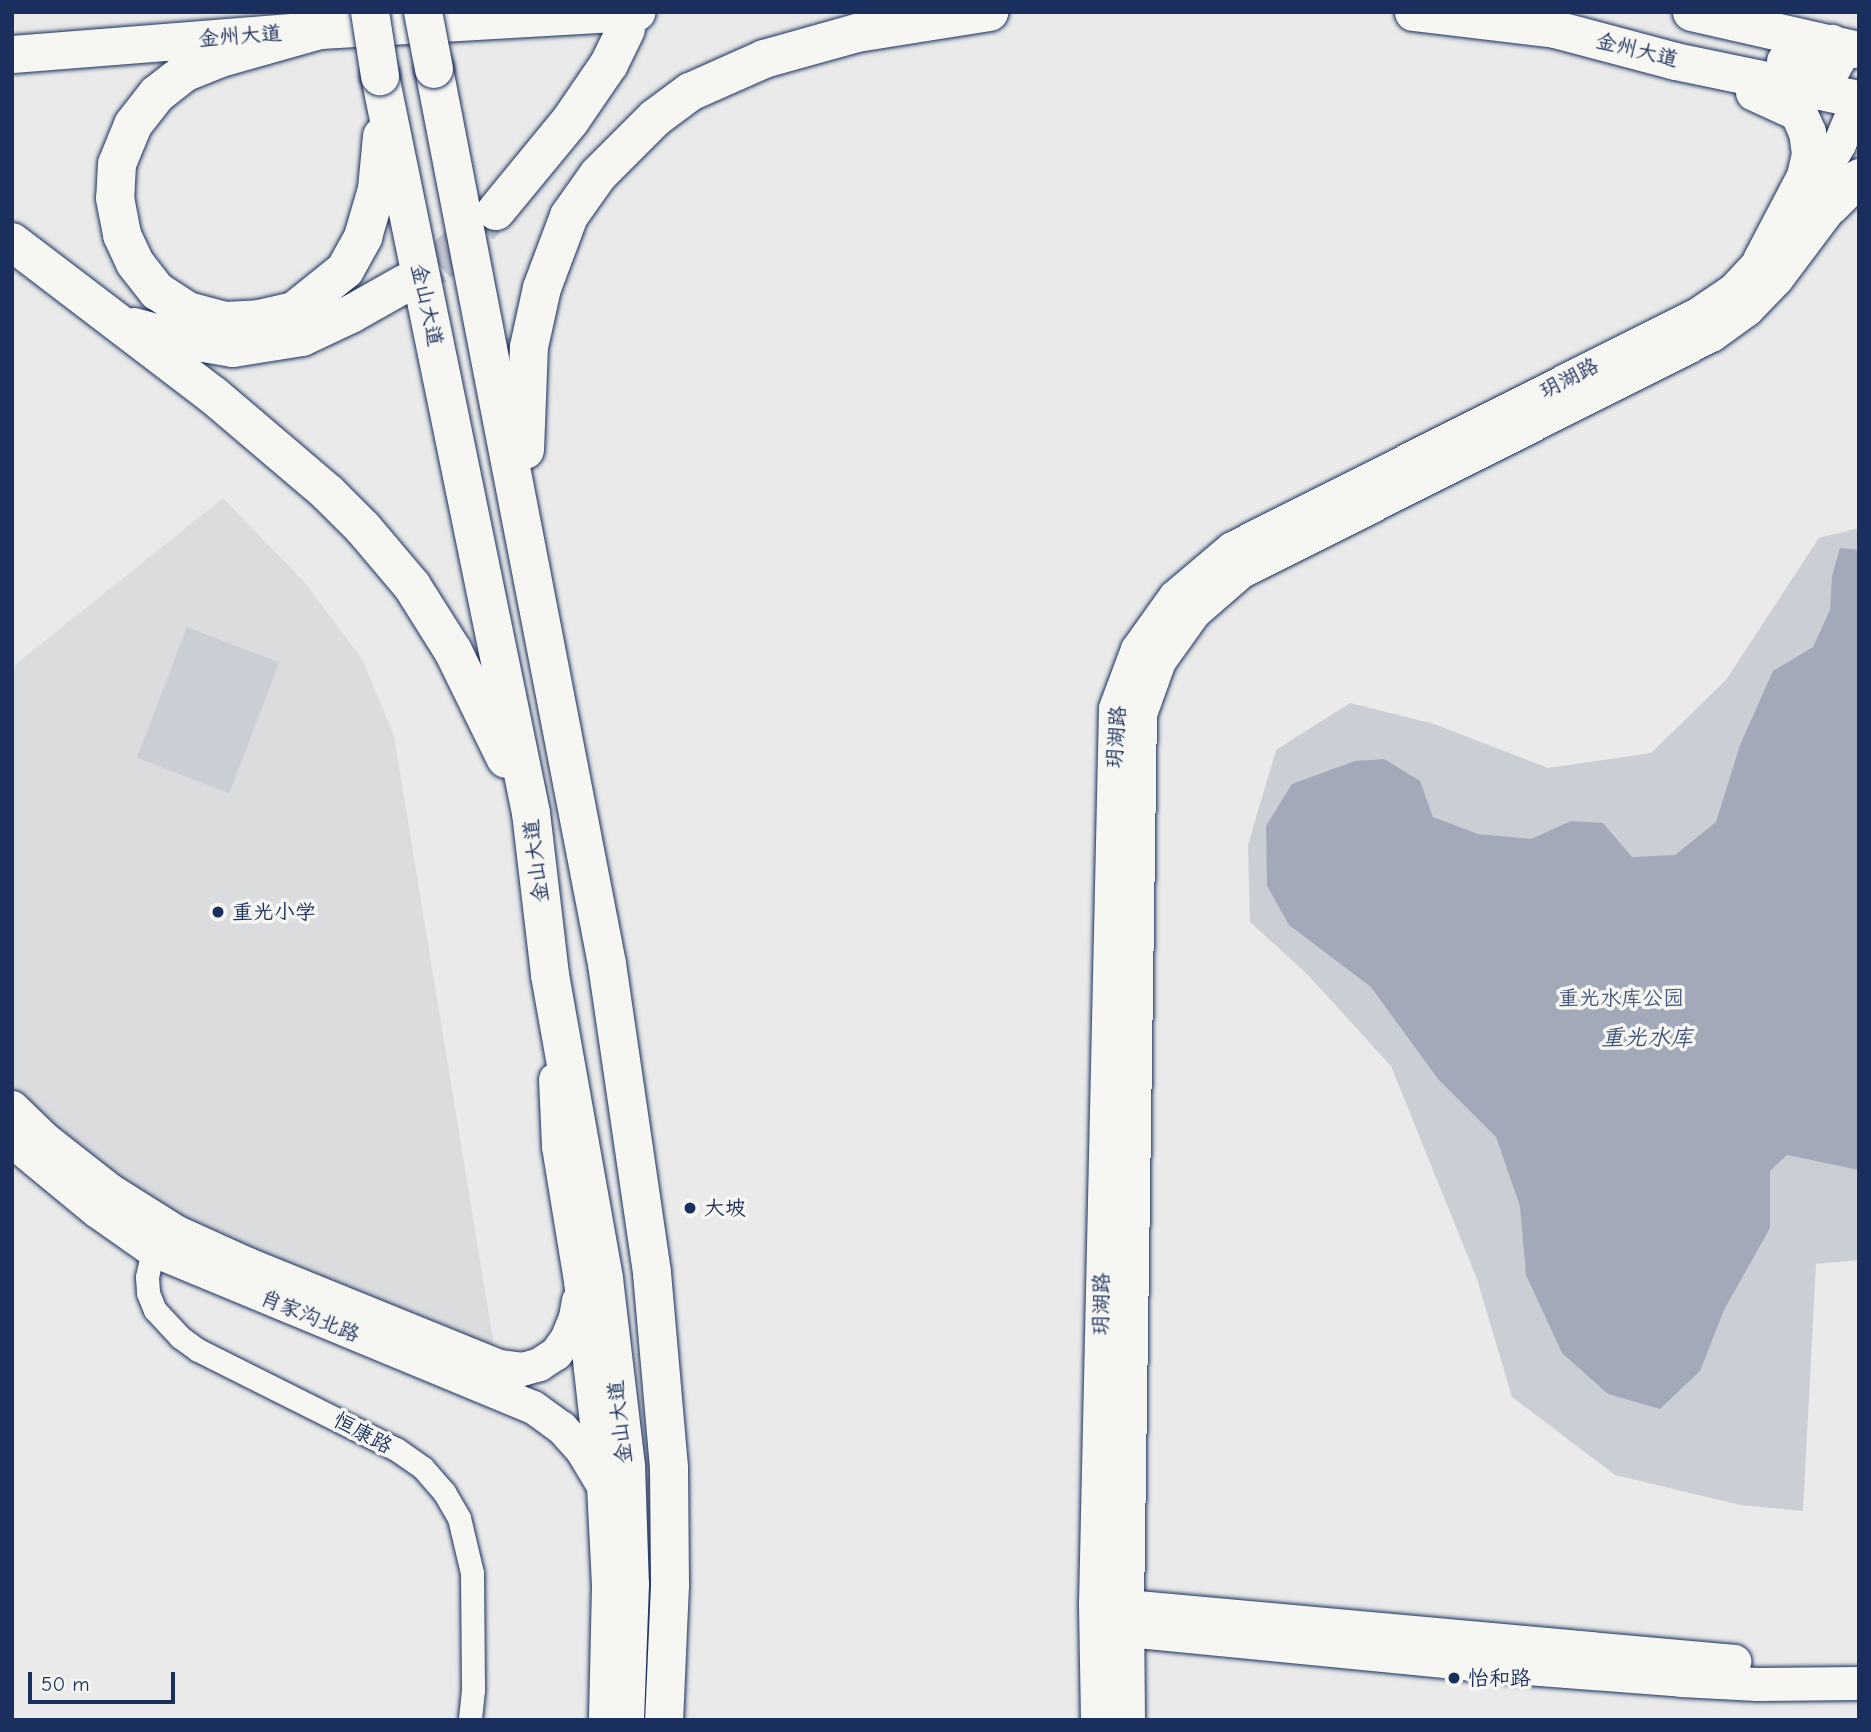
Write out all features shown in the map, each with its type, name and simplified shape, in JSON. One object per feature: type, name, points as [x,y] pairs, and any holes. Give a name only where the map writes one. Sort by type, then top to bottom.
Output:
[{"type":"highway","name":"金山大道","points":[[370,12],[383,88],[531,813],[550,975],[604,1279],[626,1466],[630,1584],[625,1720]]},
{"type":"highway","name":"金山大道","points":[[423,12],[607,964],[652,1272],[669,1468],[670,1585],[664,1720]]},
{"type":"highway","points":[[525,533],[528,346],[542,288],[569,216],[598,175],[655,118],[690,92],[764,59],[857,33],[989,12]]},
{"type":"highway","points":[[496,211],[570,121],[608,64],[631,20]]},
{"type":"highway","points":[[320,30],[221,58],[184,73],[158,94],[133,125],[117,164],[115,198],[122,235],[135,263],[157,291],[188,311],[225,321],[259,319],[295,311],[345,270],[363,237],[377,189],[383,88]]},
{"type":"highway","points":[[12,242],[214,395],[328,493],[412,586],[453,651],[531,813]]},
{"type":"highway","points":[[122,324],[174,338],[233,348],[302,337],[351,314],[404,284]]},
{"type":"main road","name":"金州大道","points":[[1413,12],[1555,29],[1675,61],[1858,98]]},
{"type":"main road","points":[[1555,29],[1730,49],[1824,70],[1832,67],[1836,60],[1837,35],[1738,22],[1691,12]]},
{"type":"main road","name":"金州大道","points":[[12,54],[320,30],[631,20]]},
{"type":"main road","points":[[1675,61],[1798,112],[1807,132],[1810,154],[1805,176],[1761,260]]},
{"type":"main road","name":"玥湖路","points":[[1128,1720],[1111,1617],[1115,708],[1137,649],[1175,596],[1232,548],[1699,313],[1733,290],[1761,260],[1810,195],[1858,98]]},
{"type":"main road","name":"玥湖路","points":[[1097,1720],[1111,1617],[1140,714],[1159,661],[1194,612],[1240,572],[1711,335],[1747,309],[1776,279],[1830,206],[1859,146]]},
{"type":"main road","points":[[1830,206],[1859,177]]},
{"type":"main road","points":[[550,975],[558,1146],[580,1280],[603,1486],[608,1584],[605,1720]]},
{"type":"main road","name":"肖家沟北路","points":[[12,1107],[45,1139],[110,1190],[156,1236],[248,1264],[499,1366],[522,1369],[539,1364],[556,1353],[568,1337],[576,1317],[580,1280]]},
{"type":"main road","name":"肖家沟北路","points":[[12,1141],[97,1211],[533,1407],[561,1427],[581,1449],[603,1486]]},
{"type":"main road","points":[[1111,1617],[1755,1663],[1859,1664]]},
{"type":"main road","points":[[1111,1617],[1462,1663],[1757,1684],[1859,1683]]},
{"type":"street","name":"恒康路","points":[[156,1236],[148,1293],[155,1310],[180,1337],[198,1350],[396,1449],[423,1468],[444,1492],[459,1518],[472,1573],[473,1690],[470,1720]]},
{"type":"shaded area","name":"重光小学","points":[[223,498],[305,583],[362,659],[394,736],[495,1352],[252,1253],[184,1218],[119,1178],[55,1129],[12,1088],[12,667]]},
{"type":"green space","name":"重光水库","points":[[1859,528],[1859,1260],[1816,1264],[1803,1511],[1740,1505],[1615,1475],[1512,1397],[1477,1279],[1391,1066],[1305,972],[1250,922],[1248,845],[1276,750],[1350,703],[1434,724],[1548,768],[1651,753],[1726,680],[1819,538]]},
{"type":"green space","points":[[187,627],[279,662],[229,793],[137,758]]},
{"type":"water","name":"重光水库","points":[[1840,548],[1859,550],[1859,1170],[1787,1155],[1770,1171],[1770,1228],[1724,1310],[1700,1371],[1660,1409],[1608,1394],[1562,1353],[1526,1275],[1520,1206],[1496,1137],[1438,1079],[1371,987],[1289,925],[1267,886],[1266,826],[1292,784],[1355,761],[1384,759],[1420,781],[1433,817],[1478,834],[1531,839],[1571,821],[1603,823],[1632,857],[1675,855],[1716,822],[1740,745],[1773,671],[1813,647],[1830,610],[1832,576]]},
{"type":"tunnel","points":[[404,284],[438,264],[487,219]]},
{"type":"place","name":"重光小学","points":[[218,912]]},
{"type":"place","name":"大坡","points":[[690,1208]]},
{"type":"place","name":"怡和路","points":[[1454,1678]]},
{"type":"park label","name":"重光水库公园","points":[[1621,998]]}]
